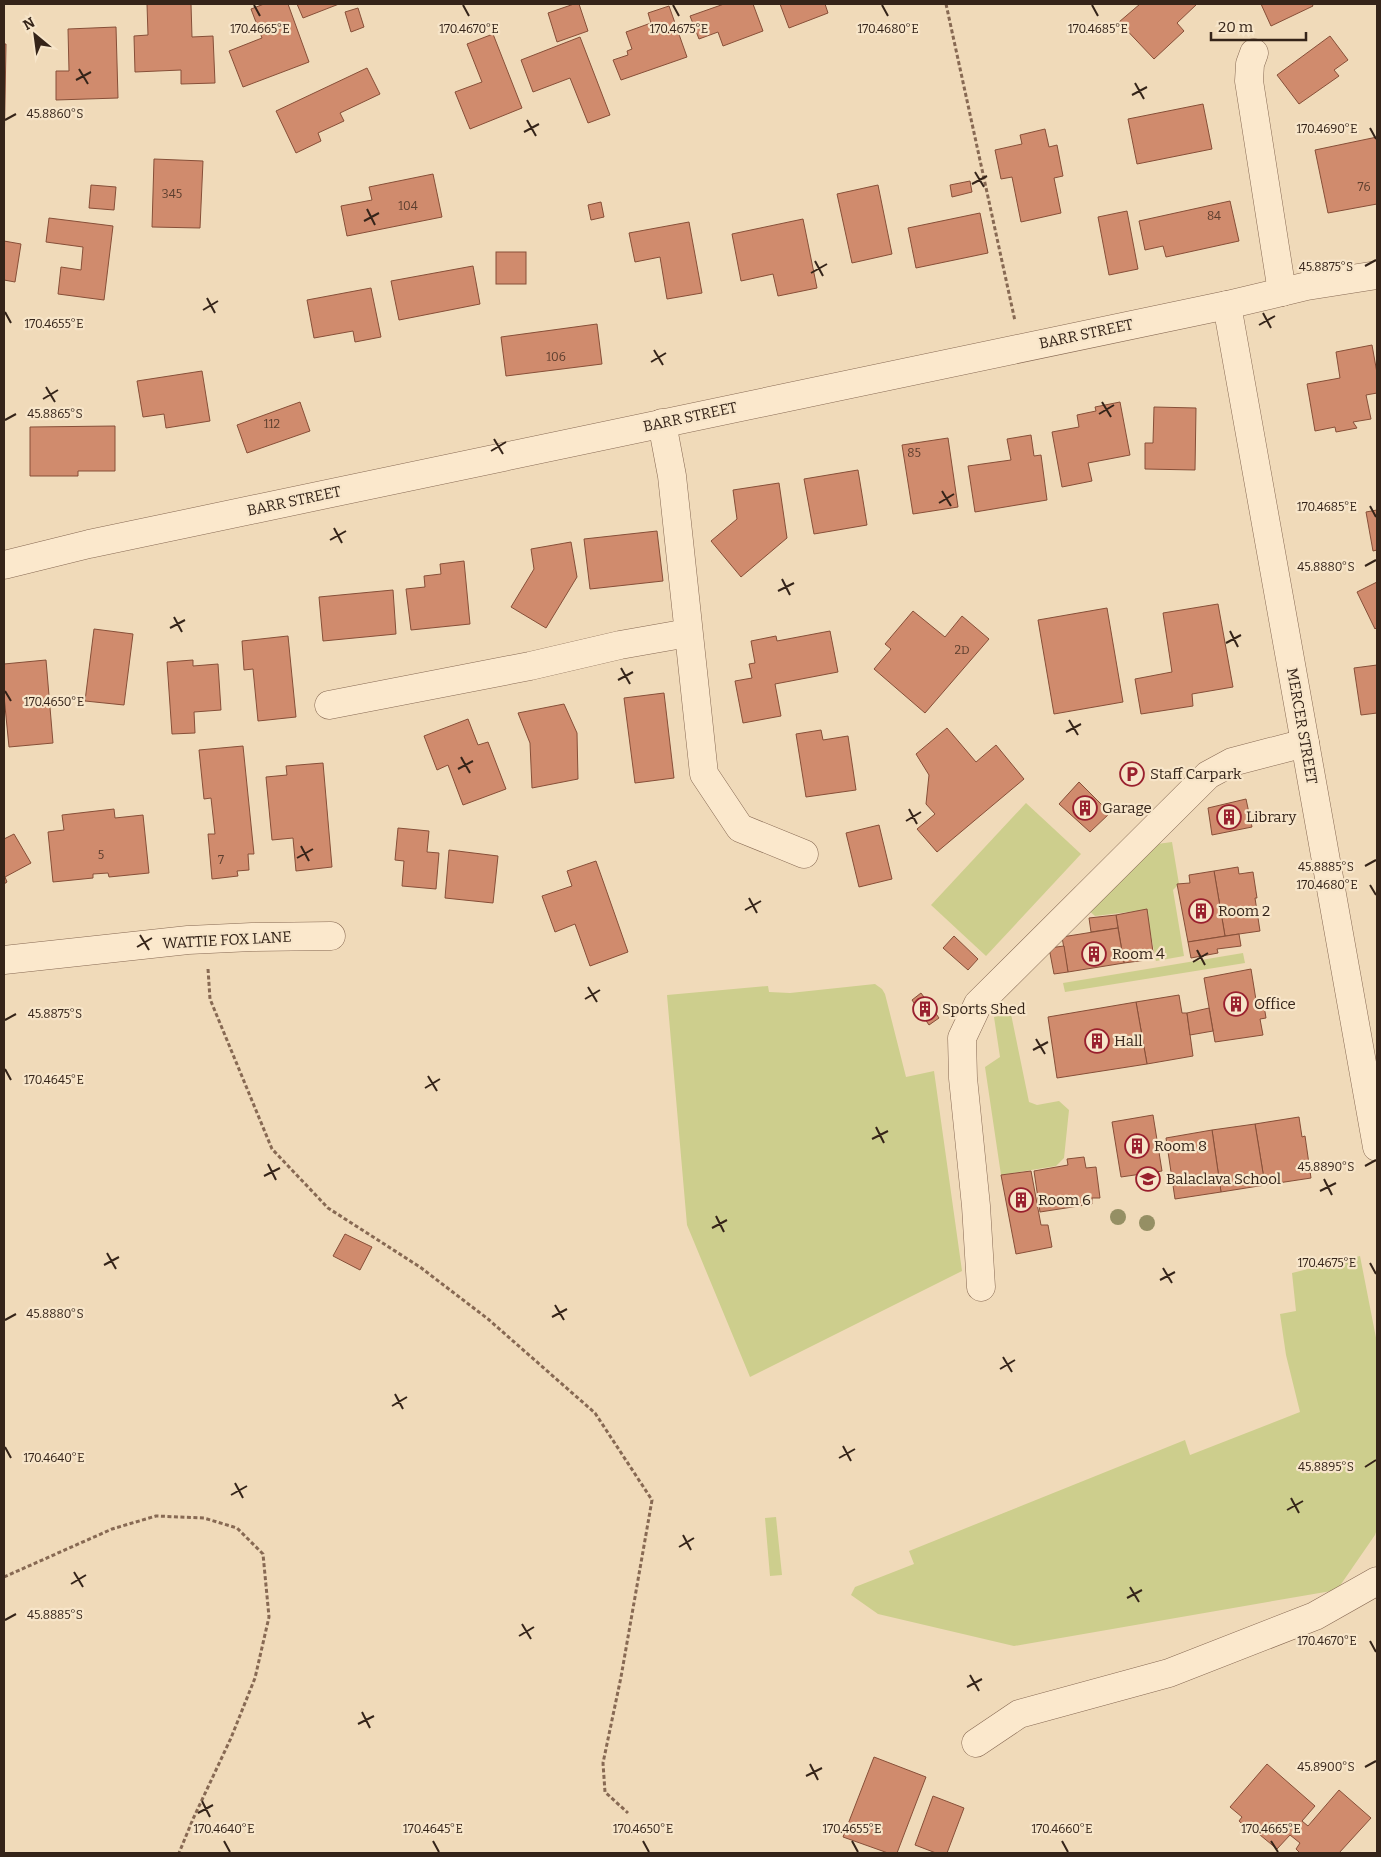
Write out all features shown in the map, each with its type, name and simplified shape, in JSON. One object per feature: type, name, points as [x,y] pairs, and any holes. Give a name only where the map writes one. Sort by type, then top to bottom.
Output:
[{"type":"street","points":[[1254,53],[1250,64],[1248,81],[1282,292]]},
{"type":"street","name":"BARR STREET","points":[[4,565],[99,542],[1227,305],[1307,286],[1377,275]]},
{"type":"street","name":"MERCER STREET","points":[[1227,305],[1377,1147]]},
{"type":"street","points":[[662,423],[672,476],[704,774],[740,828],[804,854]]},
{"type":"street","points":[[329,705],[530,666],[620,645],[688,633]]},
{"type":"street","points":[[981,1287],[976,1206],[963,1078],[962,1038],[978,1004],[1208,774],[1232,762],[1305,744]]},
{"type":"street","name":"WATTIE FOX LANE","points":[[4,960],[206,939],[331,936]]},
{"type":"street","points":[[976,1744],[1018,1714],[1169,1672],[1316,1616],[1377,1581]]},
{"type":"path","points":[[946,4],[1021,348]]},
{"type":"path","points":[[206,939],[210,999],[272,1149],[328,1208],[420,1267],[488,1319],[595,1413],[652,1500],[604,1763],[605,1792],[628,1813]]},
{"type":"path","points":[[4,1577],[112,1529],[156,1516],[204,1518],[237,1528],[263,1554],[269,1617],[255,1678],[231,1738],[179,1853]]},
{"type":"green space","points":[[1026,803],[1081,854],[986,956],[931,905]]},
{"type":"green space","points":[[1172,842],[1179,884],[1173,890],[1184,956],[1156,961],[1146,910],[1095,916],[1086,908],[1150,845]]},
{"type":"green space","points":[[1243,953],[1245,963],[1065,992],[1063,983]]},
{"type":"green space","points":[[875,984],[885,994],[906,1077],[934,1071],[962,1271],[750,1377],[687,1225],[667,995],[768,986],[769,992],[790,993]]},
{"type":"green space","points":[[1011,1014],[1029,1102],[1037,1105],[1059,1101],[1069,1110],[1064,1158],[1056,1166],[1001,1175],[985,1067],[1000,1057],[994,1017]]},
{"type":"green space","points":[[1360,1256],[1377,1343],[1377,1529],[1375,1535],[1337,1590],[1014,1646],[878,1614],[851,1595],[855,1587],[914,1564],[909,1551],[1185,1440],[1190,1455],[1300,1412],[1286,1355],[1280,1314],[1296,1311],[1292,1273]]},
{"type":"green space","points":[[776,1517],[782,1575],[770,1576],[765,1518]]},
{"type":"building","points":[[147,4],[191,4],[192,37],[213,36],[215,83],[181,84],[181,70],[135,72],[134,36],[148,35]]},
{"type":"building","points":[[264,4],[288,4],[309,62],[243,87],[229,51],[262,38],[251,9]]},
{"type":"building","points":[[297,4],[339,4],[303,18]]},
{"type":"building","points":[[579,4],[588,31],[557,42],[548,13]]},
{"type":"building","points":[[724,4],[753,4],[763,31],[723,46],[718,32],[699,39],[690,16]]},
{"type":"building","points":[[780,4],[825,4],[828,13],[789,28]]},
{"type":"building","points":[[1140,4],[1197,4],[1177,23],[1184,31],[1154,59],[1119,22]]},
{"type":"building","points":[[1261,4],[1312,4],[1313,6],[1271,26]]},
{"type":"building","points":[[669,6],[687,57],[621,80],[613,60],[628,55],[627,51],[632,49],[626,32],[651,23],[648,13]]},
{"type":"building","points":[[358,8],[364,27],[351,32],[345,12]]},
{"type":"building","points":[[116,27],[118,98],[56,100],[56,71],[69,71],[68,29]]},
{"type":"building","points":[[493,34],[522,108],[470,129],[455,92],[482,82],[467,44]]},
{"type":"building","points":[[1330,36],[1348,60],[1334,70],[1339,76],[1299,104],[1277,75]]},
{"type":"building","points":[[580,37],[610,115],[588,123],[570,78],[533,92],[521,60]]},
{"type":"building","points":[[4,44],[6,44],[4,156]]},
{"type":"building","points":[[367,68],[380,94],[340,113],[344,121],[318,133],[321,141],[296,153],[276,111]]},
{"type":"building","points":[[1203,104],[1212,149],[1137,164],[1128,119]]},
{"type":"building","points":[[1045,129],[1049,147],[1057,145],[1063,176],[1054,178],[1061,213],[1021,222],[1012,177],[1001,179],[995,150],[1022,144],[1020,135]]},
{"type":"building","points":[[1377,137],[1377,204],[1328,213],[1315,150]]},
{"type":"building","points":[[154,159],[203,161],[200,228],[152,227]]},
{"type":"building","points":[[433,174],[442,217],[347,236],[341,206],[372,200],[369,187]]},
{"type":"building","points":[[970,181],[972,192],[952,197],[950,185]]},
{"type":"building","points":[[91,185],[116,187],[114,210],[89,208]]},
{"type":"building","points":[[878,185],[892,254],[852,263],[837,194]]},
{"type":"building","points":[[1230,201],[1239,241],[1166,257],[1163,246],[1145,250],[1139,221]]},
{"type":"building","points":[[601,202],[604,217],[591,220],[588,205]]},
{"type":"building","points":[[1127,211],[1138,269],[1109,275],[1098,217]]},
{"type":"building","points":[[980,213],[988,253],[916,268],[908,228]]},
{"type":"building","points":[[49,218],[113,226],[104,300],[58,294],[61,267],[81,270],[83,247],[46,242]]},
{"type":"building","points":[[803,219],[817,288],[778,296],[773,274],[741,281],[732,234]]},
{"type":"building","points":[[689,222],[702,293],[667,299],[660,257],[635,262],[629,233]]},
{"type":"building","points":[[4,241],[21,244],[15,282],[4,280]]},
{"type":"building","points":[[496,252],[526,252],[526,284],[496,284]]},
{"type":"building","points":[[473,266],[480,304],[399,320],[391,281]]},
{"type":"building","points":[[371,288],[381,337],[355,342],[353,331],[314,338],[307,300]]},
{"type":"building","points":[[597,324],[602,364],[506,376],[501,337]]},
{"type":"building","points":[[1372,345],[1377,373],[1377,393],[1366,395],[1371,419],[1353,422],[1357,428],[1336,432],[1335,427],[1315,431],[1307,384],[1340,378],[1336,352]]},
{"type":"building","points":[[202,371],[210,421],[166,428],[164,414],[143,417],[137,381]]},
{"type":"building","points":[[300,402],[310,431],[247,453],[237,425]]},
{"type":"building","points":[[1120,402],[1130,455],[1088,463],[1092,481],[1062,487],[1052,432],[1079,427],[1077,415],[1096,411],[1095,407]]},
{"type":"building","points":[[1154,407],[1196,408],[1195,470],[1145,469],[1145,443],[1153,443]]},
{"type":"building","points":[[115,426],[115,471],[78,471],[78,476],[30,476],[30,427]]},
{"type":"building","points":[[1031,435],[1034,456],[1041,455],[1047,500],[975,512],[968,466],[1011,460],[1007,439]]},
{"type":"building","points":[[948,438],[958,507],[913,514],[902,445]]},
{"type":"building","points":[[858,470],[867,525],[814,534],[804,479]]},
{"type":"building","points":[[779,483],[787,538],[741,577],[711,541],[737,519],[733,490]]},
{"type":"building","points":[[1377,510],[1377,550],[1373,551],[1366,512]]},
{"type":"building","points":[[657,531],[663,581],[590,589],[584,539]]},
{"type":"building","points":[[571,542],[577,577],[546,628],[511,607],[534,569],[531,549]]},
{"type":"building","points":[[464,561],[470,624],[411,630],[406,589],[425,587],[424,576],[441,574],[440,564]]},
{"type":"building","points":[[1377,582],[1377,627],[1375,629],[1357,592]]},
{"type":"building","points":[[393,590],[396,634],[323,641],[319,597]]},
{"type":"building","points":[[1218,604],[1233,687],[1192,694],[1193,706],[1141,714],[1135,679],[1172,672],[1163,613]]},
{"type":"building","points":[[1107,608],[1123,702],[1054,714],[1038,620]]},
{"type":"building","points":[[913,611],[945,637],[962,616],[989,639],[925,713],[874,669],[891,649],[885,644]]},
{"type":"building","points":[[94,629],[133,634],[124,705],[85,701]]},
{"type":"building","points":[[830,631],[838,672],[775,684],[781,716],[743,723],[735,681],[752,678],[749,664],[755,663],[751,641],[776,636],[777,641]]},
{"type":"building","points":[[288,636],[296,717],[258,721],[253,669],[244,670],[242,641]]},
{"type":"building","points":[[46,660],[53,743],[9,747],[4,696],[4,664]]},
{"type":"building","points":[[193,660],[193,666],[218,664],[221,710],[194,712],[195,733],[172,734],[167,662]]},
{"type":"building","points":[[1377,665],[1377,713],[1361,715],[1354,668]]},
{"type":"building","points":[[664,693],[674,778],[635,783],[624,698]]},
{"type":"building","points":[[564,704],[577,733],[578,779],[532,788],[530,743],[518,713]]},
{"type":"building","points":[[468,719],[478,745],[488,742],[506,789],[463,805],[448,765],[437,770],[424,736]]},
{"type":"building","points":[[947,728],[976,762],[996,745],[1024,779],[937,852],[917,829],[935,814],[926,804],[929,775],[916,754]]},
{"type":"building","points":[[821,730],[823,740],[848,736],[856,790],[806,797],[796,734]]},
{"type":"building","points":[[243,746],[254,854],[248,854],[249,870],[237,871],[238,876],[212,879],[208,834],[215,834],[211,798],[204,799],[199,750]]},
{"type":"building","points":[[323,763],[332,867],[296,871],[293,838],[272,840],[266,777],[287,775],[286,766]]},
{"type":"building","name":"Garage","points":[[1079,782],[1110,813],[1090,832],[1059,804]]},
{"type":"building","name":"Library","points":[[1246,799],[1252,827],[1212,835],[1208,808]]},
{"type":"building","points":[[114,809],[115,818],[143,815],[149,873],[109,877],[108,873],[93,874],[93,878],[53,882],[48,832],[64,830],[62,815]]},
{"type":"building","points":[[879,825],[892,879],[859,887],[846,833]]},
{"type":"building","points":[[398,828],[429,831],[427,852],[439,853],[436,889],[402,886],[404,861],[395,860]]},
{"type":"building","points":[[14,834],[31,863],[5,877],[7,882],[4,884],[4,839]]},
{"type":"building","points":[[449,850],[498,856],[493,903],[445,898]]},
{"type":"building","points":[[596,861],[628,952],[590,966],[575,924],[555,932],[542,896],[572,886],[567,871]]},
{"type":"building","points":[[1238,867],[1239,874],[1253,872],[1260,931],[1225,936],[1214,871]]},
{"type":"building","name":"Room 2","points":[[1214,871],[1225,936],[1188,942],[1177,884],[1190,883],[1189,875]]},
{"type":"building","points":[[1147,909],[1154,959],[1124,963],[1116,915]]},
{"type":"building","points":[[1116,915],[1118,928],[1091,932],[1089,918]]},
{"type":"building","name":"Room 4","points":[[1118,928],[1124,963],[1068,972],[1062,937]]},
{"type":"building","points":[[1239,934],[1241,946],[1217,949],[1218,953],[1191,958],[1188,942]]},
{"type":"building","points":[[954,936],[978,959],[968,970],[943,948]]},
{"type":"building","points":[[1064,946],[1068,972],[1054,974],[1049,948]]},
{"type":"building","name":"Office","points":[[1251,969],[1256,1000],[1263,999],[1266,1018],[1260,1019],[1263,1035],[1215,1042],[1204,978]]},
{"type":"building","name":"Sports Shed","points":[[921,993],[939,1018],[929,1025],[912,1000]]},
{"type":"building","points":[[1179,995],[1182,1013],[1187,1013],[1193,1056],[1147,1064],[1136,1002]]},
{"type":"building","name":"Hall","points":[[1136,1002],[1147,1064],[1057,1078],[1048,1017]]},
{"type":"building","points":[[1209,1008],[1213,1031],[1190,1035],[1187,1013]]},
{"type":"building","name":"Room 8","points":[[1153,1115],[1162,1171],[1121,1177],[1112,1122]]},
{"type":"building","points":[[1299,1117],[1302,1137],[1305,1136],[1311,1178],[1265,1185],[1255,1124]]},
{"type":"building","points":[[1255,1124],[1265,1185],[1221,1192],[1212,1130]]},
{"type":"building","points":[[1212,1130],[1221,1192],[1175,1199],[1166,1138]]},
{"type":"building","points":[[1084,1157],[1086,1168],[1096,1167],[1100,1198],[1092,1198],[1092,1204],[1040,1212],[1034,1171],[1068,1165],[1067,1159]]},
{"type":"building","name":"Room 6","points":[[1031,1171],[1041,1225],[1048,1225],[1052,1247],[1016,1254],[1001,1175]]},
{"type":"building","points":[[345,1234],[372,1247],[360,1270],[333,1256]]},
{"type":"building","points":[[874,1757],[926,1777],[897,1853],[888,1853],[843,1837]]},
{"type":"building","points":[[1267,1764],[1315,1806],[1302,1821],[1308,1826],[1339,1790],[1371,1818],[1339,1853],[1300,1853],[1296,1849],[1300,1843],[1290,1835],[1277,1849],[1254,1830],[1252,1833],[1239,1821],[1242,1817],[1230,1807]]},
{"type":"building","points":[[933,1796],[964,1808],[947,1853],[936,1853],[915,1845]]},
{"type":"place","name":"Staff Carpark","points":[[1132,774]]},
{"type":"place","name":"Garage","points":[[1085,808]]},
{"type":"place","name":"Library","points":[[1229,817]]},
{"type":"place","name":"Room 2","points":[[1201,911]]},
{"type":"place","name":"Room 4","points":[[1094,954]]},
{"type":"place","name":"Office","points":[[1236,1004]]},
{"type":"place","name":"Sports Shed","points":[[925,1009]]},
{"type":"place","name":"Hall","points":[[1097,1041]]},
{"type":"place","name":"Room 8","points":[[1137,1146]]},
{"type":"place","name":"Balaclava School","points":[[1148,1179]]},
{"type":"place","name":"Room 6","points":[[1021,1200]]}]
